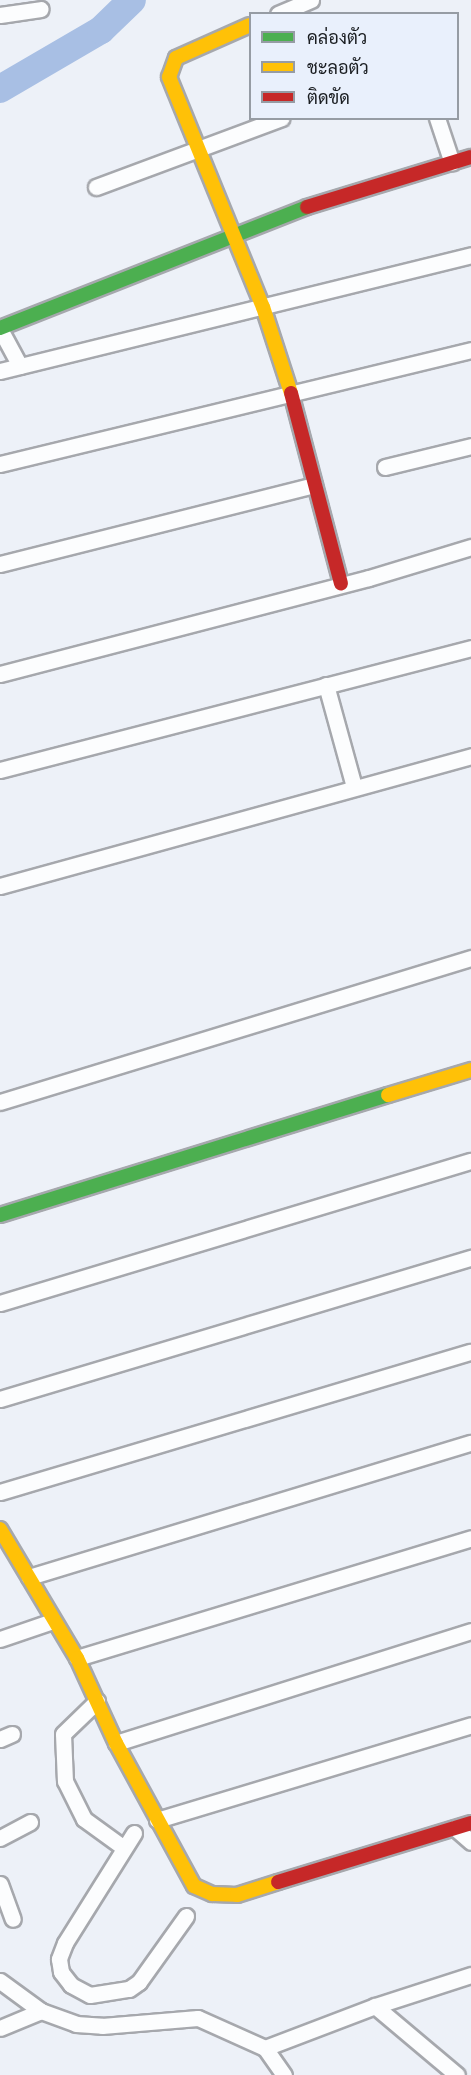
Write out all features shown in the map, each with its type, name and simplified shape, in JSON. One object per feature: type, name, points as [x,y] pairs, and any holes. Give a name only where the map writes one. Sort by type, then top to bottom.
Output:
[{"type":"street","points":[[283,12],[311,0]]},
{"type":"street","points":[[0,15],[41,9]]},
{"type":"street","points":[[249,25],[187,51],[171,64],[169,77],[263,307],[292,395],[341,584]]},
{"type":"street","points":[[96,187],[277,120]]},
{"type":"street","points":[[438,120],[452,163]]},
{"type":"street","points":[[20,366],[0,329],[328,199],[471,157]]},
{"type":"street","points":[[0,371],[471,255]]},
{"type":"street","points":[[0,464],[471,350]]},
{"type":"street","points":[[385,467],[471,446]]},
{"type":"street","points":[[0,564],[314,485]]},
{"type":"street","points":[[0,674],[341,584],[471,547]]},
{"type":"street","points":[[0,770],[471,648]]},
{"type":"street","points":[[326,685],[354,787]]},
{"type":"street","points":[[0,886],[471,756]]},
{"type":"street","points":[[0,1102],[471,958]]},
{"type":"street","points":[[0,1215],[471,1070]]},
{"type":"street","points":[[0,1303],[471,1161]]},
{"type":"street","points":[[0,1399],[471,1258]]},
{"type":"street","points":[[0,1492],[471,1352]]},
{"type":"street","points":[[29,1577],[471,1443]]},
{"type":"street","points":[[0,1529],[77,1658],[116,1743],[194,1886],[212,1894],[237,1895],[471,1823]]},
{"type":"street","points":[[77,1658],[471,1538]]},
{"type":"street","points":[[0,1639],[53,1621]]},
{"type":"street","points":[[116,1743],[471,1631]]},
{"type":"street","points":[[97,1701],[63,1734],[64,1781],[84,1819],[124,1848]]},
{"type":"street","points":[[157,1820],[471,1725]]},
{"type":"street","points":[[0,1838],[30,1822]]},
{"type":"street","points":[[455,1828],[471,1842]]},
{"type":"street","points":[[134,1833],[65,1943],[60,1959],[61,1972],[71,1985],[90,1995],[129,1989],[139,1982],[186,1916]]},
{"type":"street","points":[[0,1884],[14,1919]]},
{"type":"street","points":[[265,2048],[375,2006],[471,1976]]},
{"type":"street","points":[[6,1985],[41,2011],[76,2024],[102,2026],[198,2018],[265,2048],[284,2075]]},
{"type":"street","points":[[375,2006],[457,2075]]},
{"type":"street","points":[[0,2028],[41,2011]]},
{"type":"waterway","points":[[0,89],[101,30],[132,0]]},
{"type":"traffic: fast","points":[[0,328],[307,207]]},
{"type":"traffic: fast","points":[[0,1215],[388,1095]]},
{"type":"traffic: slow","points":[[249,25],[176,58],[169,77],[263,307],[291,393]]},
{"type":"traffic: slow","points":[[388,1095],[471,1070]]},
{"type":"traffic: slow","points":[[0,1529],[77,1658],[116,1743],[194,1886],[212,1894],[237,1895],[278,1882]]},
{"type":"traffic: jam","points":[[307,207],[471,157]]},
{"type":"traffic: jam","points":[[291,393],[341,584]]},
{"type":"traffic: jam","points":[[278,1882],[471,1823]]}]
